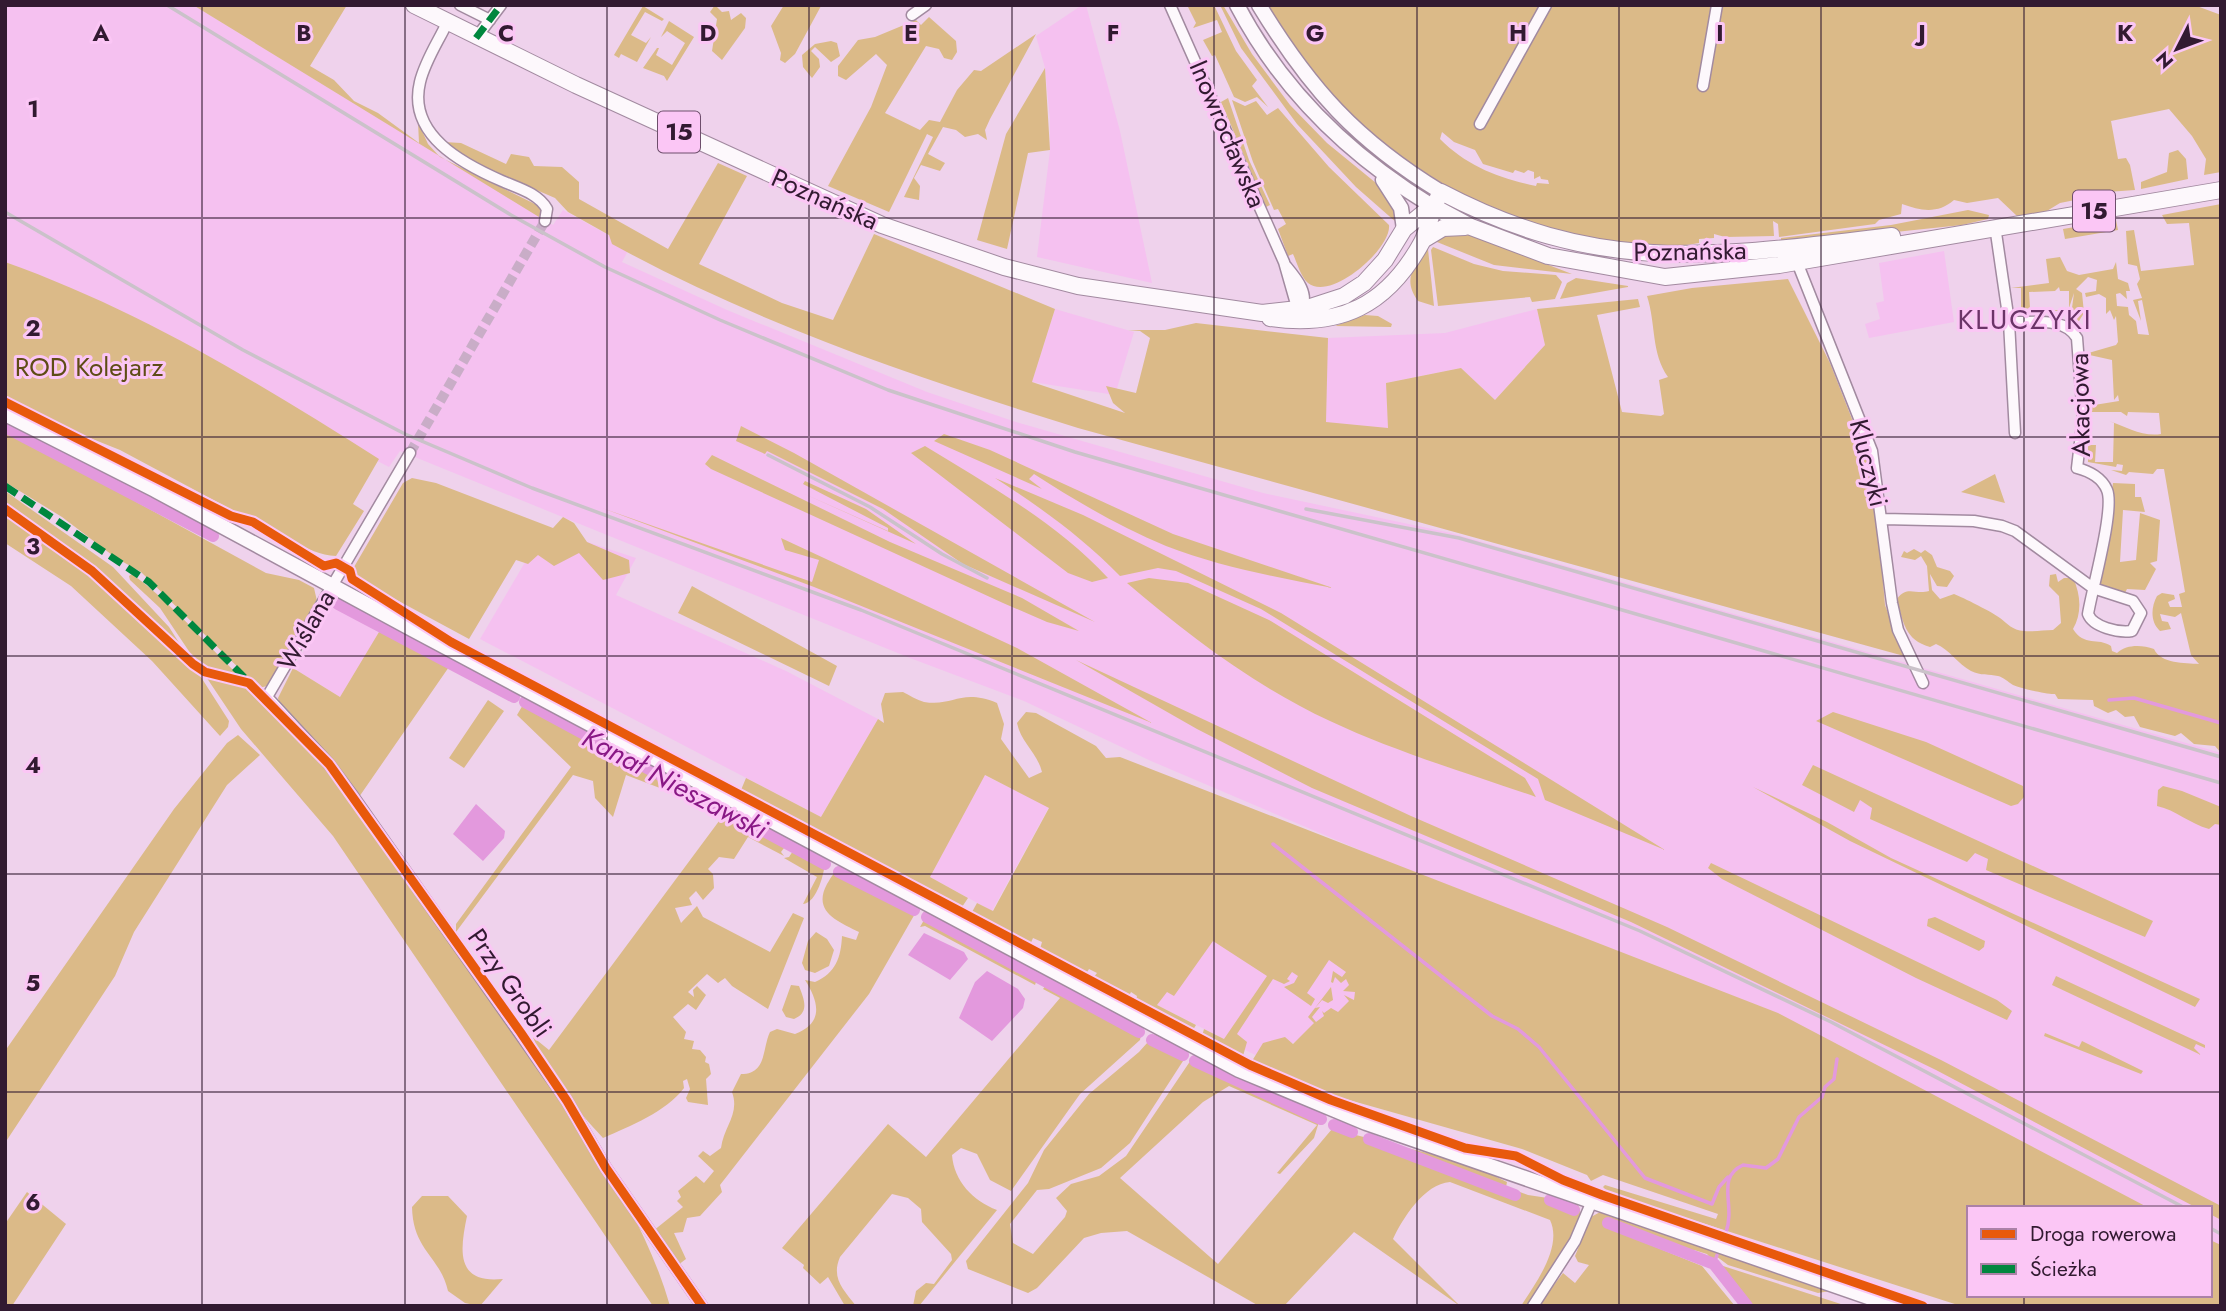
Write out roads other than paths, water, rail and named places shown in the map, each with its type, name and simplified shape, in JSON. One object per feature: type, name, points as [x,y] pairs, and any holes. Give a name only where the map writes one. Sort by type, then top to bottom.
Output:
[{"type":"main road","name":"Poznańska","points":[[414,5],[476,38],[844,208],[939,246],[1004,267],[1078,286],[1265,312],[1270,318],[1339,317],[1373,300],[1398,277],[1423,240],[1432,206]]},
{"type":"main road","points":[[1237,5],[1251,33],[1300,97],[1368,164],[1394,195],[1401,208],[1404,229]]},
{"type":"main road","points":[[1259,5],[1304,75],[1339,114],[1390,159],[1441,192]]},
{"type":"main road","points":[[1368,164],[1432,206]]},
{"type":"main road","name":"Poznańska","points":[[1432,206],[1471,228],[1548,257],[1665,277],[1708,274],[1795,255],[1940,230],[1967,231],[2221,190]]},
{"type":"main road","name":"Poznańska","points":[[1301,316],[1344,296],[1373,275],[1404,229],[1432,206],[1441,192],[1528,231],[1602,250],[1677,255],[1795,255]]},
{"type":"main road","name":"Poznańska","points":[[1423,240],[1443,228],[1455,225],[1471,228]]},
{"type":"main road","points":[[5,414],[333,584],[1239,1070],[1366,1123],[1894,1306]]},
{"type":"street","points":[[460,5],[490,20]]},
{"type":"street","points":[[476,38],[501,5]]},
{"type":"street","points":[[912,15],[926,5]]},
{"type":"street","name":"Inowrocławska","points":[[1170,5],[1284,264]]},
{"type":"street","points":[[1480,124],[1546,5]]},
{"type":"street","points":[[1703,86],[1717,5]]},
{"type":"street","points":[[447,23],[419,86],[422,111],[432,135],[448,153],[468,166],[539,198],[547,209],[545,221]]},
{"type":"street","points":[[1995,226],[2009,322],[2015,433]]},
{"type":"street","name":"Kluczyki","points":[[1795,255],[1867,437],[1877,476],[1896,621],[1923,683]]},
{"type":"street","points":[[1284,264],[1301,316]]},
{"type":"street","points":[[1284,264],[1299,284],[1314,295],[1344,296]]},
{"type":"street","points":[[1265,312],[1285,298],[1287,279]]},
{"type":"street","points":[[1299,284],[1305,302],[1301,316]]},
{"type":"street","name":"Akacjowa","points":[[2009,322],[2062,324],[2071,329],[2079,342],[2083,417],[2077,468],[2100,480],[2109,498],[2088,614],[2091,621],[2124,632],[2134,629],[2140,610],[2133,601],[2093,588]]},
{"type":"street","name":"Wiślana","points":[[267,697],[410,453]]},
{"type":"street","points":[[1882,519],[1974,521],[2002,526],[2015,531],[2093,588]]},
{"type":"street","name":"Przy Grobli","points":[[267,697],[329,764],[353,796],[539,1059],[606,1168],[702,1306]]},
{"type":"street","points":[[1533,1306],[1575,1241],[1592,1201]]},
{"type":"waterway","name":"Kanał Nieszawski","points":[[5,427],[213,536]]},
{"type":"waterway","name":"Kanał Nieszawski","points":[[338,604],[514,697]]},
{"type":"waterway","points":[[2109,700],[2134,698],[2221,723]]},
{"type":"waterway","name":"Kanał Nieszawski","points":[[525,702],[825,864]]},
{"type":"waterway","points":[[1273,844],[1492,1016],[1518,1029],[1539,1047],[1645,1178],[1712,1204],[1719,1187],[1728,1177]]},
{"type":"waterway","name":"Kanał Nieszawski","points":[[839,872],[914,910]]},
{"type":"waterway","name":"Kanał Nieszawski","points":[[927,917],[1139,1032]]},
{"type":"waterway","name":"Kanał Nieszawski","points":[[1152,1040],[1183,1055]]},
{"type":"waterway","points":[[1726,1232],[1730,1177],[1743,1165],[1766,1168],[1778,1159],[1799,1117],[1822,1097],[1825,1087],[1834,1079],[1837,1059]]},
{"type":"waterway","name":"Kanał Nieszawski","points":[[1195,1061],[1321,1119]]},
{"type":"waterway","name":"Kanał Nieszawski","points":[[1334,1125],[1352,1132]]},
{"type":"waterway","name":"Kanał Nieszawski","points":[[1369,1139],[1515,1195]]},
{"type":"waterway","name":"Kanał Nieszawski","points":[[1550,1200],[1574,1210]]},
{"type":"waterway","name":"Kanał Nieszawski","points":[[1608,1223],[1714,1264],[1747,1306]]},
{"type":"waterway","points":[[1714,1264],[1717,1255]]},
{"type":"tunnel","points":[[410,453],[545,221]]},
{"type":"railway","points":[[167,5],[511,215],[605,267],[720,320],[888,390],[1075,452],[2221,783]]},
{"type":"railway","points":[[5,212],[243,350],[405,434],[532,488],[861,610],[1640,931],[1831,1022],[2181,1206]]},
{"type":"railway","points":[[768,455],[870,507],[942,554],[987,578]]},
{"type":"railway","points":[[1306,509],[1459,538],[2221,757]]},
{"type":"railway","points":[[2212,1229],[2221,1234]]},
{"type":"district","name":"KLUCZYKI","points":[[2025,319]]},
{"type":"park label","name":"ROD Kolejarz","points":[[89,367]]}]
